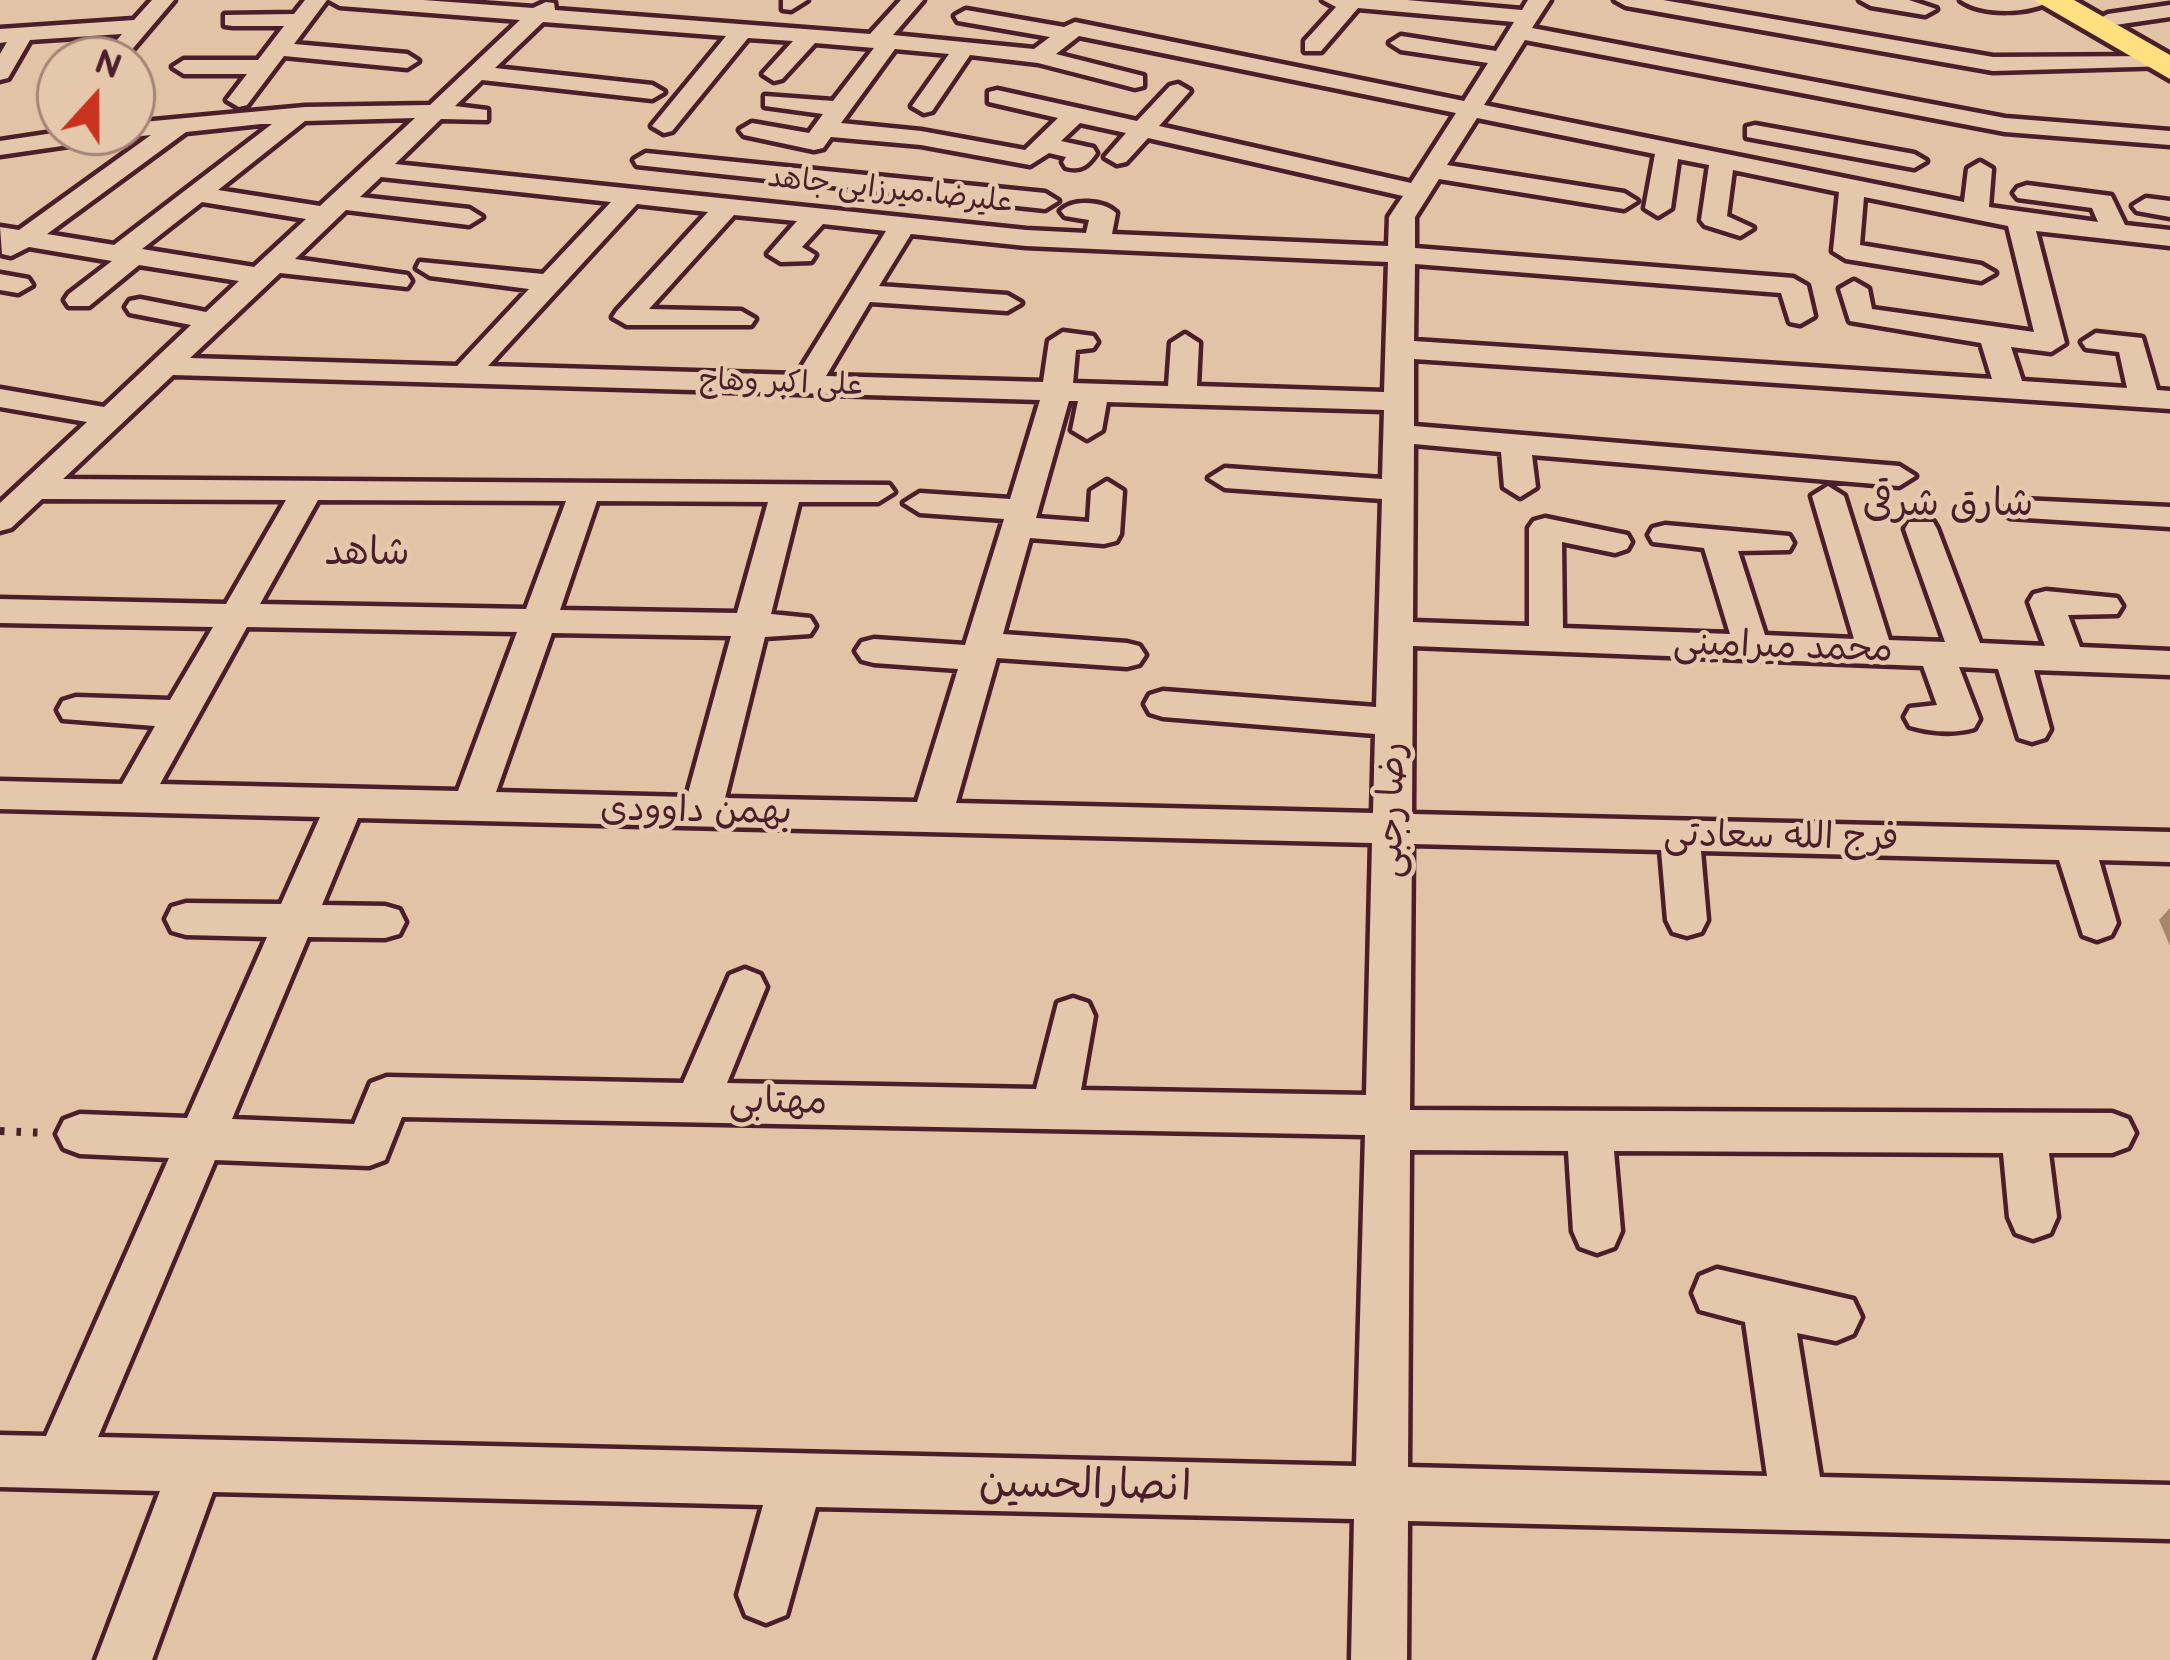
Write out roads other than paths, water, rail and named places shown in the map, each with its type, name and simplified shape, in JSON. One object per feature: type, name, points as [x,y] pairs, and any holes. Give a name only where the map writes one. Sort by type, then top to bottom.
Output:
[{"type":"main road","points":[[2050,0],[2090,14],[2167,62]]},
{"type":"street","points":[[48,32],[68,0]]},
{"type":"street","points":[[132,36],[164,0]]},
{"type":"street","points":[[239,100],[316,0]]},
{"type":"street","points":[[340,0],[545,9],[964,47],[1039,56],[1135,81]]},
{"type":"street","points":[[764,212],[912,0]]},
{"type":"street","points":[[1626,0],[1993,64],[2167,62]]},
{"type":"street","points":[[1871,0],[1926,4],[1922,52]]},
{"type":"street","points":[[1972,0],[1999,4],[2041,0]]},
{"type":"street","points":[[1313,46],[1357,1],[1522,27],[1652,57],[2005,124],[2170,138]]},
{"type":"street","points":[[0,520],[545,9]]},
{"type":"street","points":[[1652,57],[1691,11]]},
{"type":"street","points":[[2090,14],[2170,11]]},
{"type":"street","points":[[966,16],[1358,75],[1472,107],[1722,159],[1766,180],[1819,179],[1976,212],[2024,207],[2115,231],[2170,238]]},
{"type":"street","points":[[233,20],[300,20]]},
{"type":"street","points":[[1165,47],[1189,20]]},
{"type":"street","points":[[0,73],[12,35],[141,26]]},
{"type":"street","points":[[1401,43],[1522,27]]},
{"type":"street","name":"رضا رجبی","points":[[1379,1660],[1402,218],[1522,27]]},
{"type":"street","points":[[378,75],[478,71],[647,101],[669,120],[743,30]]},
{"type":"street","points":[[1039,56],[1071,32]]},
{"type":"street","points":[[774,74],[811,35]]},
{"type":"street","points":[[1851,69],[1859,41]]},
{"type":"street","points":[[924,106],[964,47]]},
{"type":"street","points":[[184,67],[271,58],[407,61]]},
{"type":"street","points":[[1683,63],[1674,76],[1705,81]]},
{"type":"street","points":[[1117,157],[1178,91]]},
{"type":"street","points":[[997,97],[1143,130],[1207,136],[1327,182],[1425,181],[1587,208],[1624,201]]},
{"type":"street","points":[[773,101],[827,126]]},
{"type":"street","points":[[0,256],[12,237],[123,167],[190,134],[297,116],[437,110],[478,115]]},
{"type":"street","points":[[752,130],[827,126],[921,138],[995,160],[1030,158],[1075,115]]},
{"type":"street","points":[[74,299],[192,191],[297,116]]},
{"type":"street","points":[[156,132],[190,134],[253,151]]},
{"type":"street","points":[[1755,132],[1914,161]]},
{"type":"street","points":[[1192,169],[1207,136]]},
{"type":"street","points":[[0,148],[36,142]]},
{"type":"street","points":[[0,168],[36,144]]},
{"type":"street","points":[[1044,145],[1084,153],[1076,161]]},
{"type":"street","points":[[1819,179],[1826,145]]},
{"type":"street","points":[[1658,208],[1668,148]]},
{"type":"street","points":[[1245,153],[1230,175],[1252,180]]},
{"type":"street","points":[[1722,159],[1714,220],[1741,228]]},
{"type":"street","points":[[646,160],[1045,201]]},
{"type":"street","points":[[80,162],[123,167]]},
{"type":"street","name":"علیرضا میرزایی جاهد","points":[[375,169],[903,225],[1023,246],[1166,232],[1793,286],[1800,316]]},
{"type":"street","points":[[1976,212],[1980,169]]},
{"type":"street","points":[[1852,186],[1846,250],[1981,273]]},
{"type":"street","points":[[150,205],[192,191],[333,208],[469,217]]},
{"type":"street","points":[[464,375],[630,197]]},
{"type":"street","points":[[727,207],[627,317],[741,320]]},
{"type":"street","points":[[1854,289],[1860,315],[2051,344],[2024,207]]},
{"type":"street","points":[[1074,211],[1103,213],[1097,242]]},
{"type":"street","points":[[802,255],[781,254],[816,217]]},
{"type":"street","points":[[806,385],[903,225]]},
{"type":"street","points":[[12,237],[126,255],[397,281]]},
{"type":"street","points":[[430,268],[550,283]]},
{"type":"street","points":[[862,293],[1007,303]]},
{"type":"street","points":[[140,307],[212,321]]},
{"type":"street","points":[[1993,336],[2010,390]]},
{"type":"street","points":[[932,818],[1058,392],[1064,341],[1083,341]]},
{"type":"street","points":[[1400,349],[2157,399],[2132,344],[2096,342]]},
{"type":"street","points":[[1182,395],[1185,343]]},
{"type":"street","name":"علی اکبر وهاج","points":[[164,366],[1182,395],[1399,418],[1516,444],[1899,476]]},
{"type":"street","points":[[1087,430],[1094,393]]},
{"type":"street","points":[[0,398],[110,417]]},
{"type":"street","points":[[1516,444],[1520,487]]},
{"type":"street","points":[[1226,478],[1398,490]]},
{"type":"street","points":[[33,490],[878,492]]},
{"type":"street","points":[[133,798],[308,490]]},
{"type":"street","points":[[472,807],[585,491]]},
{"type":"street","points":[[920,503],[1020,518],[1103,543],[1107,491]]},
{"type":"street","points":[[702,812],[786,492]]},
{"type":"street","points":[[1828,496],[1875,652]]},
{"type":"street","points":[[2021,510],[2170,517]]},
{"type":"street","points":[[1546,639],[1545,528],[1615,542]]},
{"type":"street","points":[[1921,529],[1951,655],[1960,719],[1923,717]]},
{"type":"street","points":[[1665,536],[1777,542]]},
{"type":"street","points":[[1718,538],[1751,647]]},
{"type":"street","points":[[2067,659],[2046,602],[2105,606]]},
{"type":"street","points":[[0,611],[798,626]]},
{"type":"street","name":"محمد میرامینی","points":[[1395,633],[2170,663]]},
{"type":"street","points":[[874,651],[1127,656]]},
{"type":"street","points":[[2013,658],[2032,729]]},
{"type":"street","points":[[1163,704],[1394,722]]},
{"type":"street","points":[[76,710],[182,714]]},
{"type":"street","name":"بهمن داوودی","points":[[0,795],[1393,829]]},
{"type":"street","points":[[62,1462],[345,804]]},
{"type":"street","name":"فرج الله سعادتی","points":[[1393,829],[2170,847]]},
{"type":"street","points":[[1680,836],[1688,920]]},
{"type":"street","points":[[2074,845],[2097,923]]},
{"type":"street","points":[[186,920],[385,922]]},
{"type":"street","points":[[698,1102],[745,987]]},
{"type":"street","points":[[1054,1108],[1073,1016]]},
{"type":"street","name":"مهتابی","points":[[201,1138],[369,1145],[387,1097],[1054,1108],[1589,1130],[2112,1133]]},
{"type":"street","points":[[1589,1130],[1597,1231]]},
{"type":"street","points":[[2024,1132],[2033,1217]]},
{"type":"street","points":[[80,1134],[201,1138]]},
{"type":"street","points":[[1717,1293],[1836,1317]]},
{"type":"street","points":[[1767,1303],[1798,1504]]},
{"type":"street","name":"انصارالحسین","points":[[0,1461],[2170,1512]]},
{"type":"street","points":[[124,1660],[196,1466]]},
{"type":"street","points":[[766,1594],[796,1480]]},
{"type":"district","name":"شارق شرقی","points":[[1948,505]]},
{"type":"district","name":"شاهد","points":[[367,554]]}]
